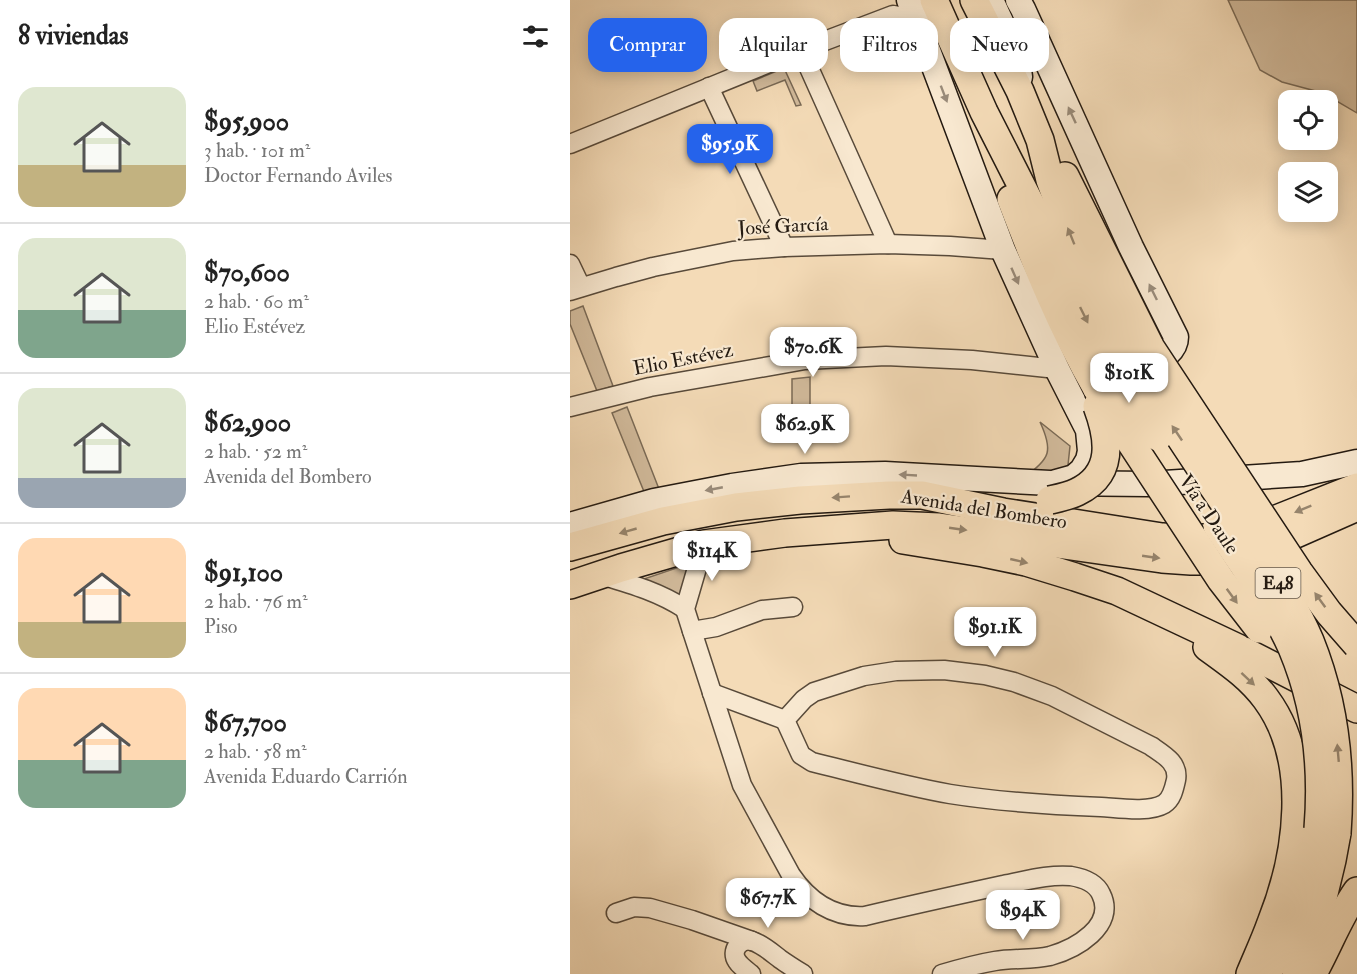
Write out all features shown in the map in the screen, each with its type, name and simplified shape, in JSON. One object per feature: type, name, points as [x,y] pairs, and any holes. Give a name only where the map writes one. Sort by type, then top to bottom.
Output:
[{"type":"main road","name":"Vía a Daule","points":[[909,0],[916,18]]},
{"type":"main road","name":"Vía a Daule","points":[[934,0],[984,112],[1042,226],[1091,330],[1099,373],[1113,417],[1221,580],[1259,629],[1310,669],[1357,696]]},
{"type":"main road","name":"Vía a Daule","points":[[974,0],[1020,91],[1040,140],[1063,174],[1099,373]]},
{"type":"main road","name":"Vía a Daule","points":[[991,0],[1017,56],[1020,91]]},
{"type":"main road","points":[[1018,0],[1131,247],[1176,339],[1172,351],[1107,393],[1098,397],[1078,396],[1099,373]]},
{"type":"main road","name":"Vía a Daule","points":[[936,72],[1003,250],[1099,373],[1265,598],[1292,648],[1308,696],[1317,742],[1320,800],[1332,860],[1321,906],[1296,974]]},
{"type":"main road","name":"Vía a Daule","points":[[984,112],[1014,208],[1042,280],[1099,373],[1299,572],[1329,613],[1357,645]]},
{"type":"main road","points":[[922,495],[1034,502],[1050,492],[1078,492],[1088,486],[1103,468],[1107,445],[1099,373]]},
{"type":"main road","name":"Avenida del Bombero","points":[[570,525],[654,501],[801,476],[885,474],[1050,492],[1302,474],[1357,462]]},
{"type":"main road","name":"Avenida del Bombero","points":[[570,547],[663,521],[736,507],[852,496],[889,495],[922,495],[1003,512],[1162,537],[1197,539],[1248,530],[1357,487]]},
{"type":"main road","points":[[570,585],[704,544],[816,530],[893,525],[939,527],[1162,559],[1219,561],[1280,541],[1357,507]]},
{"type":"main road","points":[[816,530],[903,540],[983,553],[1026,562],[1075,577],[1117,591],[1238,648],[1357,709]]},
{"type":"main road","points":[[1150,607],[1234,666],[1252,682],[1278,718],[1291,752],[1296,800],[1292,846],[1285,880],[1272,922],[1250,974]]},
{"type":"main road","name":"Vía a Daule","points":[[1267,974],[1291,926],[1312,864],[1328,831]]},
{"type":"main road","points":[[1312,974],[1347,905],[1357,891]]},
{"type":"street","points":[[885,18],[893,15],[900,18]]},
{"type":"street","points":[[570,144],[746,72]]},
{"type":"street","points":[[811,72],[888,244]]},
{"type":"street","points":[[709,87],[784,247]]},
{"type":"street","name":"José García","points":[[576,289],[616,277],[734,250],[888,244],[1003,250]]},
{"type":"street","points":[[570,264],[576,289]]},
{"type":"street","name":"Elio Estévez","points":[[570,407],[650,387],[805,360],[886,356],[972,360],[1099,373]]},
{"type":"street","points":[[704,544],[685,609],[742,785],[790,875],[809,897],[834,913],[865,916],[968,892],[1051,876],[1071,876],[1087,880],[1096,886],[1103,897],[1104,915],[1101,922],[1087,937],[1072,947],[1049,956],[994,962],[942,974]]},
{"type":"street","points":[[599,575],[646,588],[685,609]]},
{"type":"street","points":[[692,631],[716,627],[762,610],[793,607]]},
{"type":"street","points":[[712,693],[785,720],[801,755],[812,762],[949,794],[1034,804],[1145,809],[1166,804],[1172,794],[1177,775],[1174,765],[1151,746],[1052,696],[1014,682],[964,671],[896,671],[864,676],[814,692],[804,699],[785,720]]},
{"type":"street","points":[[616,913],[634,907],[650,908],[692,920],[752,941],[803,974]]},
{"type":"street","points":[[751,974],[738,963],[734,954],[740,943],[752,941]]},
{"type":"shaded area","points":[[1228,0],[1357,0],[1357,113],[1338,102],[1338,90],[1312,90],[1282,82],[1260,70]]},
{"type":"shaded area","points":[[774,72],[786,72],[801,105],[796,106],[785,80],[757,91],[753,81]]},
{"type":"shaded area","points":[[583,306],[613,386],[597,391],[570,324],[570,311]]},
{"type":"shaded area","points":[[810,377],[810,417],[792,419],[792,379]]},
{"type":"shaded area","points":[[627,407],[659,489],[645,494],[612,413]]},
{"type":"shaded area","points":[[1040,422],[1070,446],[1068,465],[1059,479],[1024,477],[1040,465],[1047,453],[1047,440]]},
{"type":"shaded area","points":[[706,558],[681,611],[626,585]]}]
